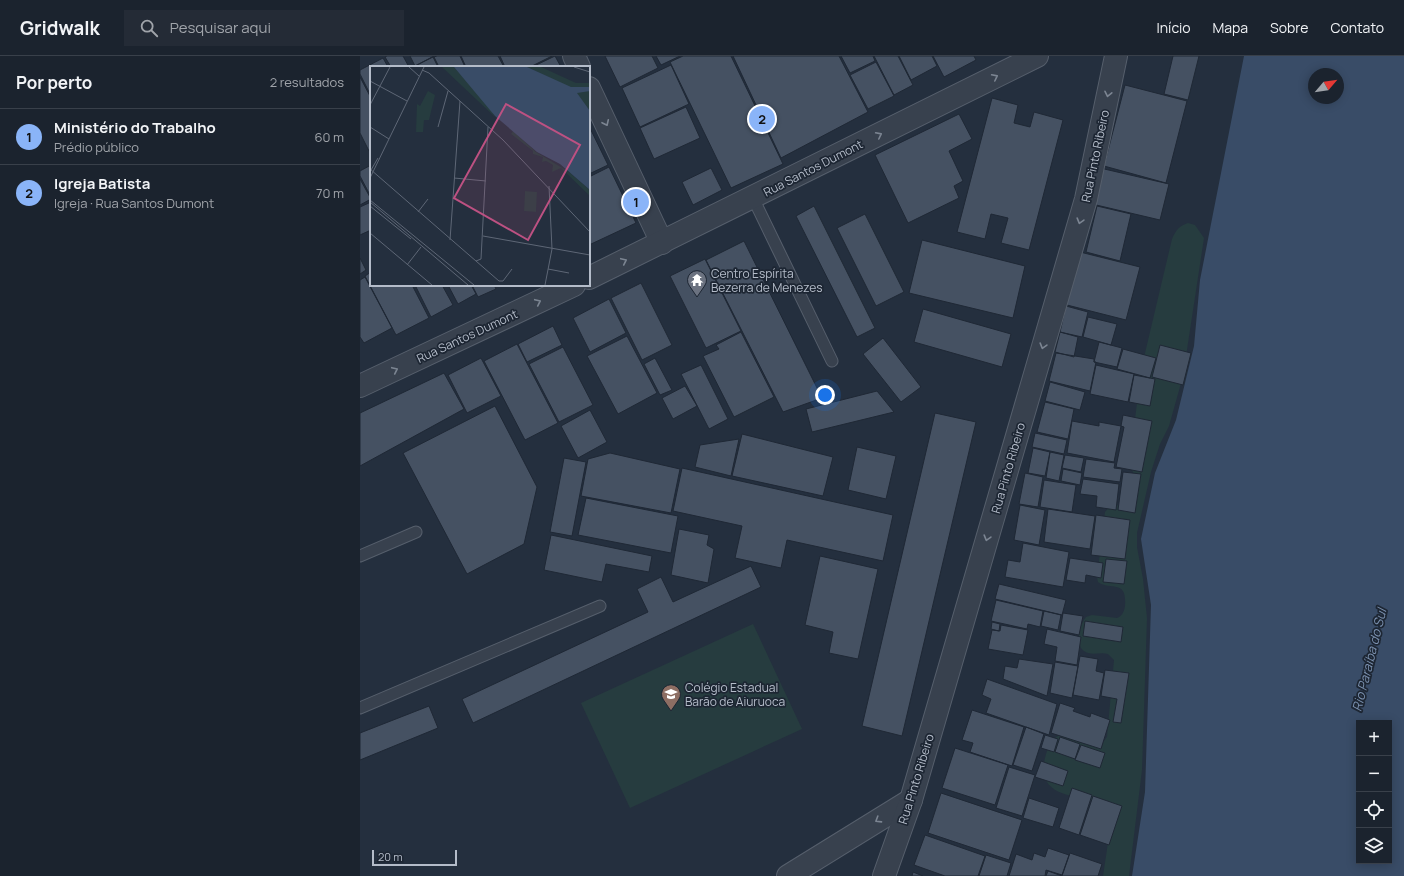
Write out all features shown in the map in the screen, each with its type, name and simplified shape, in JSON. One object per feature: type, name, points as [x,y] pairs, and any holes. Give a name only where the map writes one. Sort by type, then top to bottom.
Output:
[{"type":"street","points":[[574,56],[579,66]]},
{"type":"street","name":"Rua Santos Dumont","points":[[590,278],[1037,56]]},
{"type":"street","name":"Rua Pinto Ribeiro","points":[[884,876],[912,800],[1086,199],[1116,56]]},
{"type":"street","points":[[590,90],[662,243]]},
{"type":"street","name":"Rua Santos Dumont","points":[[360,386],[572,286]]},
{"type":"street","points":[[788,876],[912,800]]},
{"type":"lane","points":[[753,198],[832,361]]},
{"type":"lane","points":[[360,556],[416,532]]},
{"type":"lane","points":[[360,708],[600,606]]},
{"type":"green space","points":[[1188,223],[1195,225],[1204,238],[1183,376],[1169,426],[1160,444],[1151,472],[1137,533],[1137,547],[1143,579],[1147,618],[1142,770],[1129,876],[1103,876],[1109,836],[1099,803],[1065,794],[1056,790],[1049,785],[1045,777],[1044,766],[1049,745],[1052,740],[1057,737],[1063,735],[1103,742],[1107,737],[1114,660],[1108,654],[1091,654],[1083,650],[1080,647],[1079,636],[1081,626],[1086,617],[1092,615],[1117,618],[1121,615],[1125,608],[1124,592],[1121,589],[1118,587],[1103,585],[1098,582],[1097,577],[1105,512],[1111,505],[1130,506],[1134,474],[1131,468],[1131,452],[1141,370],[1172,239],[1178,229]]},
{"type":"green space","points":[[753,624],[802,729],[630,808],[581,703]]},
{"type":"water","name":"Rio Paraíba do Sul","points":[[1244,56],[1404,56],[1404,876],[1132,876],[1145,792],[1151,605],[1141,539],[1155,473],[1176,420],[1194,346],[1200,280]]},
{"type":"building","points":[[403,56],[408,66],[390,66],[385,57]]},
{"type":"building","points":[[410,56],[434,56],[415,66]]},
{"type":"building","points":[[460,56],[465,66],[438,66],[434,57]]},
{"type":"building","points":[[461,56],[498,56],[503,66],[466,66]]},
{"type":"building","points":[[500,56],[552,56],[532,66],[505,66]]},
{"type":"building","points":[[555,56],[560,66],[534,66]]},
{"type":"building","points":[[605,56],[652,56],[658,68],[620,87]]},
{"type":"building","points":[[656,56],[680,56],[661,65]]},
{"type":"building","points":[[683,56],[731,56],[783,164],[731,188],[670,62]]},
{"type":"building","points":[[733,56],[839,56],[868,112],[781,158]]},
{"type":"building","points":[[841,56],[873,56],[875,61],[850,73]]},
{"type":"building","points":[[874,56],[898,56],[913,85],[894,95]]},
{"type":"building","points":[[899,56],[932,56],[937,66],[911,80]]},
{"type":"building","points":[[933,56],[974,56],[976,60],[944,77]]},
{"type":"building","points":[[1173,56],[1199,56],[1188,100],[1164,94]]},
{"type":"building","points":[[433,57],[438,66],[415,66]]},
{"type":"building","points":[[383,58],[387,66],[370,66],[370,94],[360,74],[360,70]]},
{"type":"building","points":[[876,62],[894,96],[868,109],[850,75]]},
{"type":"building","points":[[671,65],[689,104],[640,127],[622,88]]},
{"type":"building","points":[[360,77],[370,96],[370,151],[360,133]]},
{"type":"building","points":[[1125,85],[1187,101],[1166,183],[1104,166]]},
{"type":"building","points":[[992,98],[1018,105],[1014,123],[1030,127],[1034,112],[1063,120],[1029,250],[1001,243],[1008,218],[991,214],[985,239],[957,232]]},
{"type":"building","points":[[686,107],[700,138],[654,159],[640,128]]},
{"type":"building","points":[[959,114],[972,139],[949,151],[963,181],[954,186],[959,198],[908,223],[875,155]]},
{"type":"building","points":[[590,128],[608,165],[590,174]]},
{"type":"building","points":[[370,166],[370,195],[360,176],[360,171]]},
{"type":"building","points":[[609,167],[636,223],[590,245],[590,176]]},
{"type":"building","points":[[711,168],[722,190],[693,205],[682,182]]},
{"type":"building","points":[[1100,168],[1169,184],[1160,220],[1092,204]]},
{"type":"building","points":[[360,179],[370,200],[360,205]]},
{"type":"building","points":[[370,202],[370,230],[360,235],[360,207]]},
{"type":"building","points":[[814,206],[875,328],[857,337],[796,216]]},
{"type":"building","points":[[1097,206],[1131,214],[1120,261],[1086,252]]},
{"type":"building","points":[[865,214],[904,292],[876,306],[837,228]]},
{"type":"building","points":[[922,240],[1025,266],[1013,318],[909,293]]},
{"type":"building","points":[[744,241],[822,398],[783,412],[706,260]]},
{"type":"building","points":[[1076,251],[1140,267],[1126,320],[1063,304]]},
{"type":"building","points":[[360,258],[366,270],[360,274]]},
{"type":"building","points":[[705,259],[741,331],[706,348],[670,276]]},
{"type":"building","points":[[370,273],[370,286],[365,276]]},
{"type":"building","points":[[365,277],[392,328],[364,343],[360,337],[360,280]]},
{"type":"building","points":[[641,283],[672,345],[642,360],[611,298]]},
{"type":"building","points":[[370,286],[413,286],[429,318],[396,335]]},
{"type":"building","points":[[416,286],[443,286],[453,305],[431,317]]},
{"type":"building","points":[[449,286],[472,286],[476,294],[458,304]]},
{"type":"building","points":[[472,286],[494,286],[496,289],[478,297]]},
{"type":"building","points":[[609,299],[626,333],[590,352],[573,318]]},
{"type":"building","points":[[1066,306],[1088,312],[1082,337],[1060,332]]},
{"type":"building","points":[[923,309],[1011,334],[1002,367],[914,342]]},
{"type":"building","points":[[1088,317],[1117,324],[1111,345],[1083,337]]},
{"type":"building","points":[[553,326],[562,345],[527,362],[518,344]]},
{"type":"building","points":[[741,332],[774,397],[734,417],[703,356],[719,349],[716,345]]},
{"type":"building","points":[[1060,332],[1078,337],[1074,357],[1055,352]]},
{"type":"building","points":[[627,336],[657,393],[618,414],[587,356]]},
{"type":"building","points":[[883,338],[921,387],[901,402],[863,354]]},
{"type":"building","points":[[1099,342],[1122,348],[1117,367],[1094,362]]},
{"type":"building","points":[[517,344],[558,423],[525,440],[484,361]]},
{"type":"building","points":[[1160,345],[1191,353],[1183,385],[1152,377]]},
{"type":"building","points":[[563,347],[593,405],[559,422],[529,364]]},
{"type":"building","points":[[1123,349],[1156,358],[1150,378],[1117,369]]},
{"type":"building","points":[[1056,353],[1094,359],[1094,362],[1096,362],[1090,391],[1049,381]]},
{"type":"building","points":[[481,358],[501,396],[467,413],[448,375]]},
{"type":"building","points":[[655,358],[672,390],[660,395],[644,364]]},
{"type":"building","points":[[701,365],[728,419],[709,429],[681,374]]},
{"type":"building","points":[[1096,365],[1134,374],[1128,402],[1090,394]]},
{"type":"building","points":[[444,373],[464,409],[360,466],[360,413]]},
{"type":"building","points":[[1134,375],[1155,379],[1150,406],[1129,402]]},
{"type":"building","points":[[1050,382],[1085,392],[1080,410],[1045,401]]},
{"type":"building","points":[[685,386],[697,406],[673,419],[662,398]]},
{"type":"building","points":[[877,391],[894,412],[812,432],[806,409]]},
{"type":"building","points":[[1045,402],[1074,409],[1068,439],[1037,432]]},
{"type":"building","points":[[495,406],[537,487],[524,544],[467,574],[403,453]]},
{"type":"building","points":[[590,410],[607,442],[578,458],[561,426]]},
{"type":"building","points":[[935,413],[976,422],[902,736],[862,726]]},
{"type":"building","points":[[1123,415],[1152,421],[1142,472],[1116,467],[1124,427],[1121,426]]},
{"type":"building","points":[[1072,421],[1099,426],[1099,422],[1121,426],[1114,462],[1067,453]]},
{"type":"building","points":[[1035,433],[1067,440],[1064,454],[1032,447]]},
{"type":"building","points":[[742,434],[833,457],[823,496],[732,476]]},
{"type":"building","points":[[739,439],[731,476],[695,467],[700,445]]},
{"type":"building","points":[[857,447],[896,456],[886,499],[848,490]]},
{"type":"building","points":[[1033,448],[1050,452],[1045,476],[1028,473]]},
{"type":"building","points":[[1050,452],[1064,455],[1059,481],[1046,478]]},
{"type":"building","points":[[610,453],[680,469],[671,513],[581,496],[588,459]]},
{"type":"building","points":[[1065,455],[1084,458],[1081,472],[1062,468]]},
{"type":"building","points":[[564,458],[586,462],[572,536],[550,532]]},
{"type":"building","points":[[1086,459],[1115,463],[1114,468],[1122,469],[1120,482],[1083,477]]},
{"type":"building","points":[[682,468],[893,515],[883,561],[787,540],[781,568],[735,558],[742,526],[673,511]]},
{"type":"building","points":[[1063,469],[1082,473],[1080,485],[1061,481]]},
{"type":"building","points":[[1123,472],[1141,474],[1135,513],[1118,510]]},
{"type":"building","points":[[1025,473],[1043,477],[1038,507],[1019,504]]},
{"type":"building","points":[[1083,479],[1119,484],[1116,510],[1096,507],[1097,496],[1080,494]]},
{"type":"building","points":[[1044,480],[1076,485],[1072,512],[1040,507]]},
{"type":"building","points":[[586,498],[678,516],[671,553],[578,535]]},
{"type":"building","points":[[1020,505],[1045,510],[1039,545],[1014,540]]},
{"type":"building","points":[[1048,509],[1095,516],[1090,549],[1044,542]]},
{"type":"building","points":[[1096,515],[1130,520],[1125,559],[1091,555]]},
{"type":"building","points":[[679,529],[709,535],[707,545],[714,549],[708,583],[671,575]]},
{"type":"building","points":[[551,535],[652,556],[649,572],[606,564],[602,582],[544,570]]},
{"type":"building","points":[[1023,543],[1069,552],[1063,587],[1005,577],[1008,560],[1020,562]]},
{"type":"building","points":[[820,556],[878,569],[858,659],[829,653],[833,632],[805,625]]},
{"type":"building","points":[[1070,558],[1103,563],[1101,578],[1086,575],[1085,583],[1066,580]]},
{"type":"building","points":[[1106,559],[1127,561],[1124,584],[1103,582]]},
{"type":"building","points":[[751,566],[761,587],[473,723],[462,699],[648,612],[637,589],[661,577],[673,602]]},
{"type":"building","points":[[999,584],[1066,600],[1062,615],[995,599]]},
{"type":"building","points":[[996,600],[1043,611],[1040,627],[1028,624],[1027,629],[991,621]]},
{"type":"building","points":[[1044,611],[1061,615],[1058,630],[1041,626]]},
{"type":"building","points":[[1063,613],[1083,616],[1079,635],[1060,631]]},
{"type":"building","points":[[1085,621],[1123,627],[1121,642],[1083,636]]},
{"type":"building","points":[[992,622],[1000,624],[999,631],[991,629]]},
{"type":"building","points":[[1001,625],[1028,630],[1023,655],[988,649],[992,630],[1000,631]]},
{"type":"building","points":[[1047,629],[1081,637],[1077,665],[1055,661],[1057,647],[1044,644]]},
{"type":"building","points":[[1080,656],[1098,659],[1096,671],[1104,673],[1099,700],[1073,695]]},
{"type":"building","points":[[1019,659],[1053,664],[1047,696],[1003,679],[1005,666],[1017,668]]},
{"type":"building","points":[[1055,662],[1078,666],[1072,698],[1050,693]]},
{"type":"building","points":[[1105,670],[1129,673],[1121,723],[1113,722],[1117,699],[1101,696]]},
{"type":"building","points":[[987,679],[1057,704],[1049,735],[986,713],[991,699],[982,695]]},
{"type":"building","points":[[1060,703],[1075,708],[1073,711],[1090,717],[1091,713],[1110,720],[1101,749],[1051,733]]},
{"type":"building","points":[[429,706],[438,728],[360,760],[360,733]]},
{"type":"building","points":[[972,710],[1024,727],[1012,766],[970,752],[973,743],[962,740]]},
{"type":"building","points":[[1026,727],[1044,734],[1032,771],[1013,765]]},
{"type":"building","points":[[1045,735],[1058,739],[1054,752],[1041,748]]},
{"type":"building","points":[[1060,737],[1080,744],[1075,759],[1055,752]]},
{"type":"building","points":[[1081,745],[1105,753],[1100,768],[1075,760]]},
{"type":"building","points":[[955,748],[1008,765],[995,805],[942,788]]},
{"type":"building","points":[[1041,761],[1068,771],[1063,786],[1035,777]]},
{"type":"building","points":[[1009,767],[1035,775],[1022,816],[996,808]]},
{"type":"building","points":[[1072,788],[1092,795],[1079,835],[1059,828]]},
{"type":"building","points":[[941,793],[1022,820],[1009,860],[928,833]]},
{"type":"building","points":[[1093,796],[1122,806],[1109,845],[1080,835]]},
{"type":"building","points":[[1029,798],[1059,808],[1053,827],[1023,818]]},
{"type":"building","points":[[925,835],[985,856],[978,876],[945,876],[914,865]]},
{"type":"building","points":[[1048,848],[1069,855],[1062,875],[1046,870],[1045,876],[1009,876],[1016,854],[1032,860],[1034,853],[1045,857]]},
{"type":"building","points":[[1070,853],[1102,864],[1098,876],[1062,876]]},
{"type":"building","points":[[986,855],[1011,863],[1007,876],[979,876]]},
{"type":"building","points":[[1048,871],[1062,876],[1046,876]]},
{"type":"building","points":[[913,872],[923,876],[912,876]]},
{"type":"place","name":"Igreja Batista","points":[[762,119]]},
{"type":"place","name":"Ministério do Trabalho","points":[[636,202]]},
{"type":"place","name":"Centro Espírita Bezerra de Menezes","points":[[697,297]]},
{"type":"place","name":"Colégio Estadual Barão de Aiuruoca","points":[[671,711]]}]
